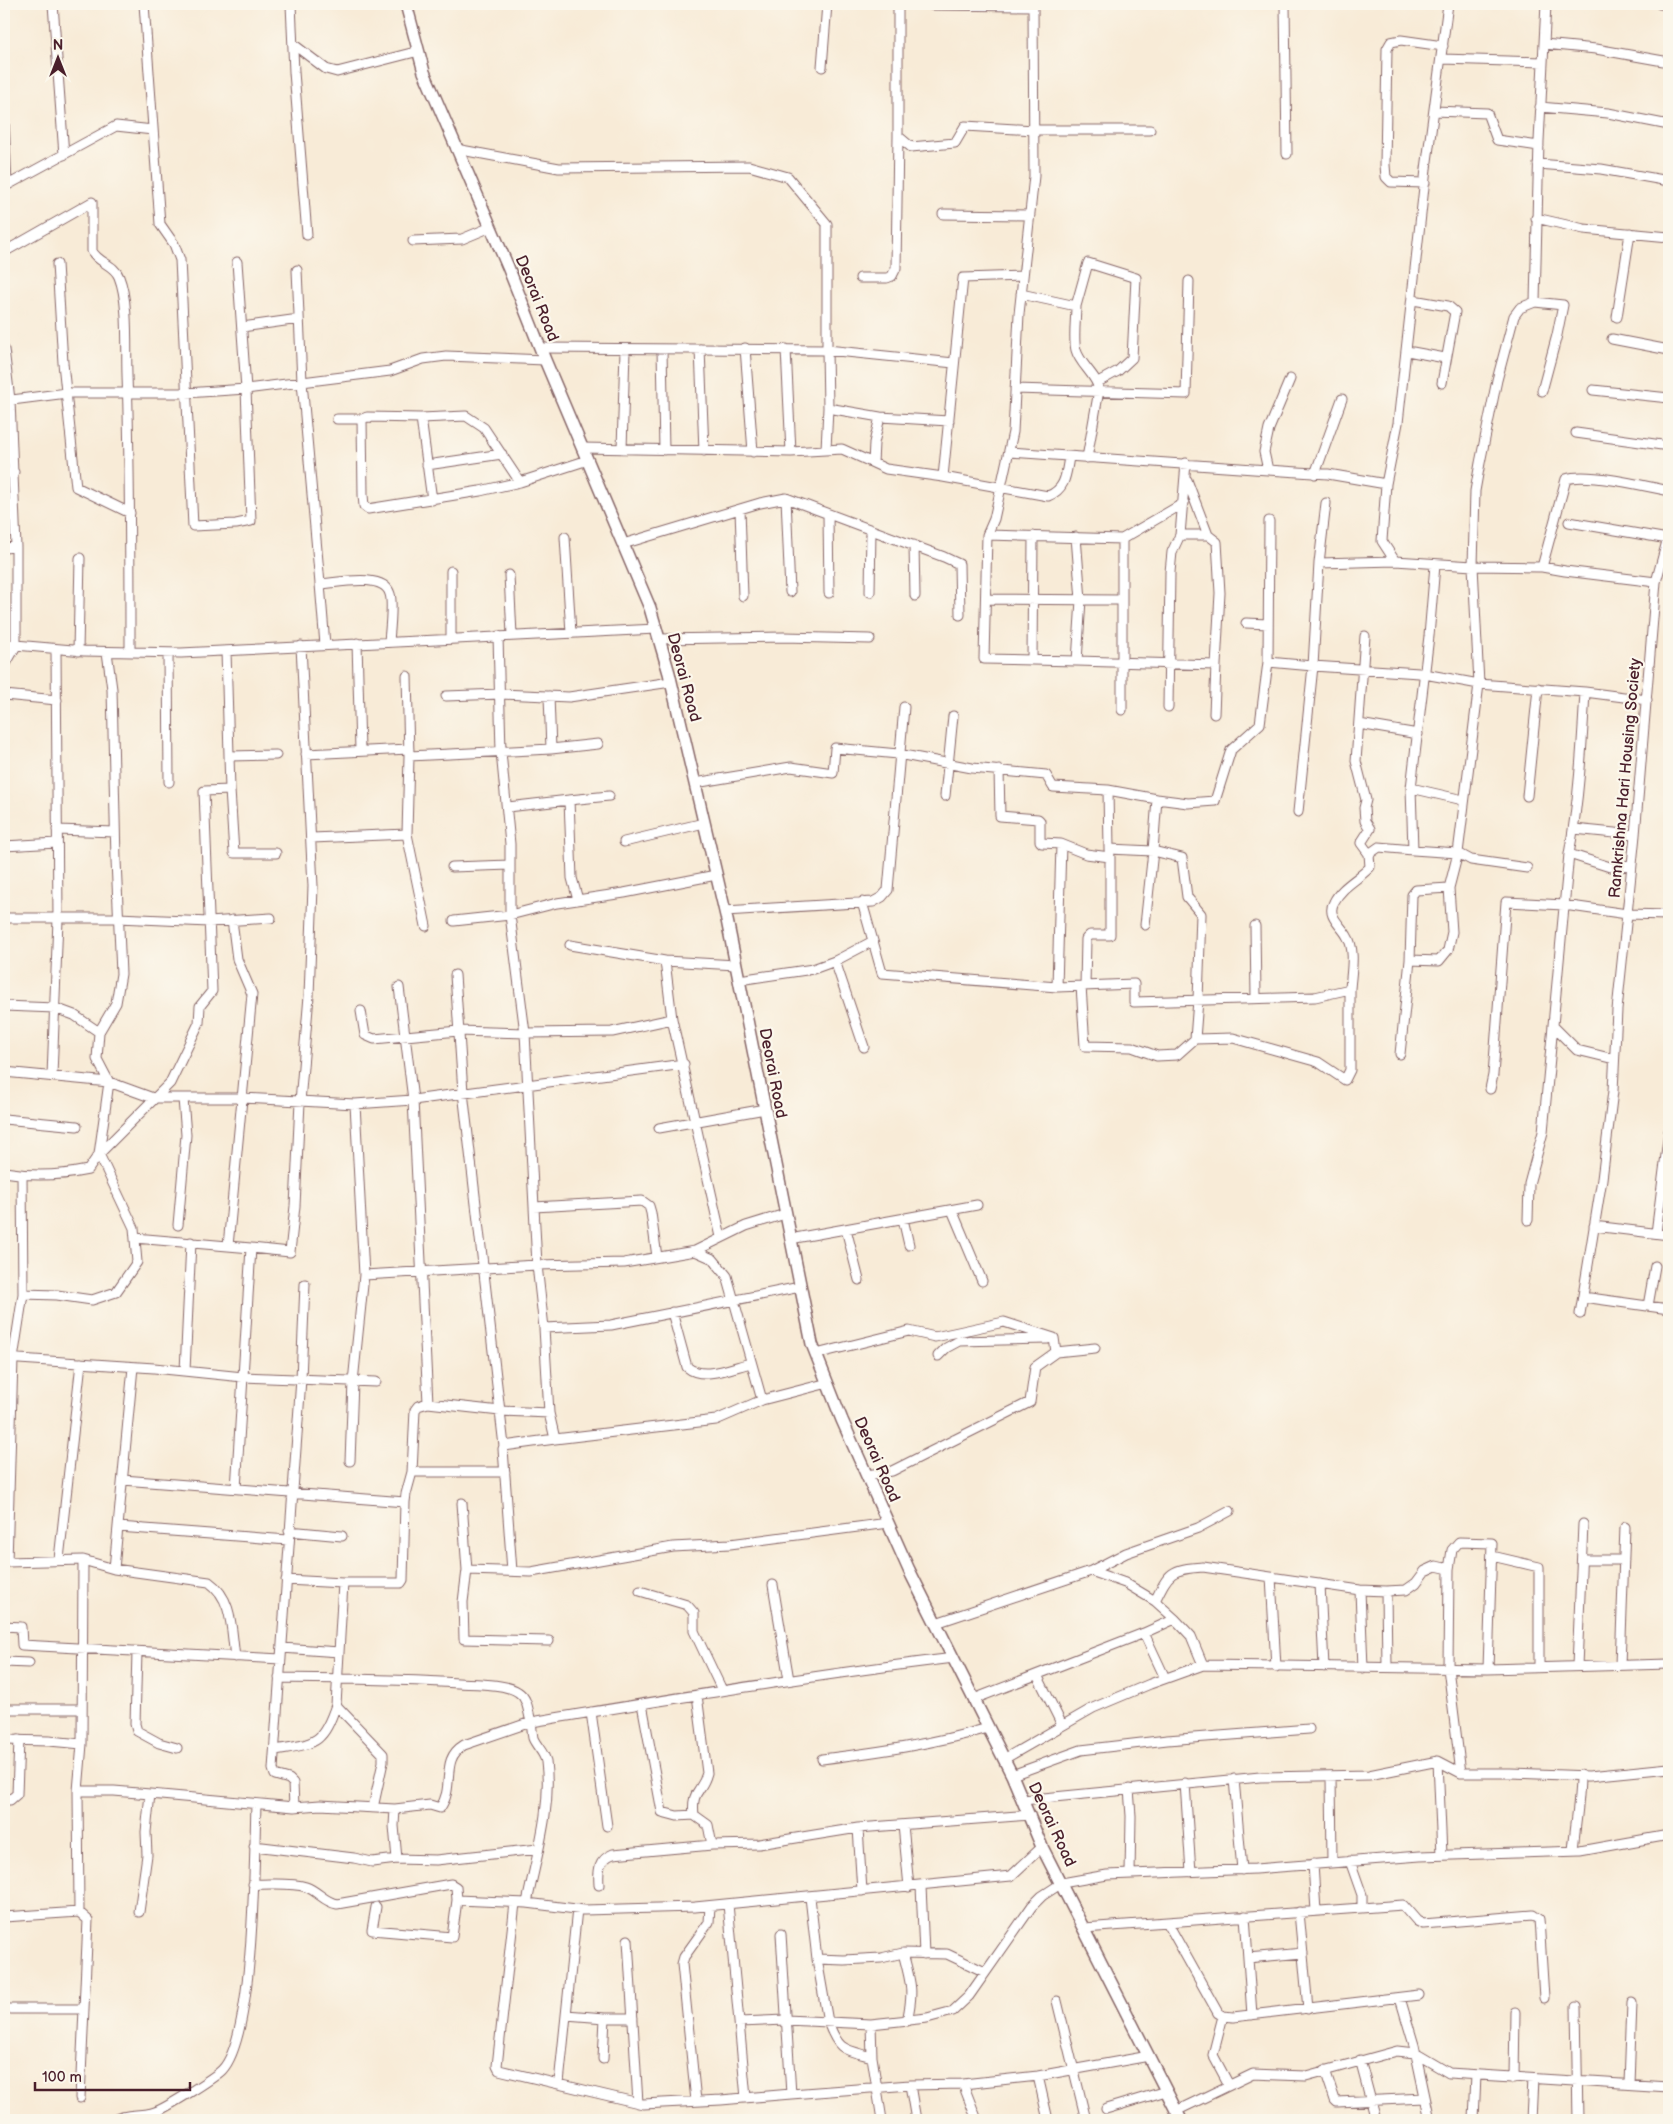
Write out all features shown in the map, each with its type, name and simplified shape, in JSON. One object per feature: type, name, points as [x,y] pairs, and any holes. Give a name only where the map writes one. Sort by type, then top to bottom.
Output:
[{"type":"street","points":[[53,4],[64,155]]},
{"type":"street","points":[[144,4],[160,224],[174,244],[180,260],[193,526],[236,524],[251,521],[246,389],[237,262]]},
{"type":"street","points":[[291,4],[294,72],[307,235]]},
{"type":"street","name":"Deorai Road","points":[[406,4],[424,72],[491,226],[545,360],[650,608],[671,682],[725,912],[800,1288],[816,1354],[888,1523],[1012,1775],[1042,1847],[1179,2115]]},
{"type":"street","points":[[822,67],[827,4]]},
{"type":"street","points":[[860,278],[887,278],[892,276],[896,268],[898,4]]},
{"type":"street","points":[[931,4],[1033,5],[1034,176],[1021,294],[1014,432],[1002,488],[987,535],[984,658],[1216,665]]},
{"type":"street","points":[[1285,4],[1287,154]]},
{"type":"street","points":[[1395,561],[1382,541],[1386,484],[1398,423],[1425,183],[1448,4]]},
{"type":"street","points":[[1535,302],[1538,146],[1546,4]]},
{"type":"street","points":[[1660,4],[1669,5]]},
{"type":"street","points":[[1425,183],[1391,182],[1386,176],[1387,49],[1391,42],[1401,40],[1444,46]]},
{"type":"street","points":[[1544,44],[1596,49],[1669,62]]},
{"type":"street","points":[[293,48],[326,69],[337,72],[419,51]]},
{"type":"street","points":[[1442,59],[1542,62]]},
{"type":"street","points":[[1540,106],[1608,113],[1669,125]]},
{"type":"street","points":[[1434,111],[1487,113],[1497,140],[1538,146]]},
{"type":"street","points":[[4,119],[5,186],[116,126],[153,130]]},
{"type":"street","points":[[898,136],[911,147],[955,143],[965,126],[1034,130],[1150,130]]},
{"type":"street","points":[[456,149],[559,168],[749,166],[788,177],[827,224],[828,408],[826,448]]},
{"type":"street","points":[[1538,164],[1601,169],[1669,181]]},
{"type":"street","points":[[4,252],[92,202],[92,251],[96,258],[114,269],[118,277],[124,308],[128,392],[130,652]]},
{"type":"street","points":[[943,214],[1030,215]]},
{"type":"street","points":[[1536,218],[1584,229],[1669,237]]},
{"type":"street","points":[[413,241],[462,239],[491,226]]},
{"type":"street","points":[[1617,316],[1630,233]]},
{"type":"street","points":[[1087,458],[1099,386],[1076,350],[1076,306],[1088,263],[1136,278],[1132,358],[1099,386]]},
{"type":"street","points":[[58,264],[63,363],[76,486],[130,513]]},
{"type":"street","points":[[298,270],[302,382],[324,645]]},
{"type":"street","points":[[943,477],[963,278],[1023,276]]},
{"type":"street","points":[[1015,389],[1099,386],[1186,394],[1188,281]]},
{"type":"street","points":[[1021,294],[1076,306]]},
{"type":"street","points":[[1413,300],[1448,306],[1455,312],[1445,358],[1442,384]]},
{"type":"street","points":[[1410,960],[1439,961],[1448,950],[1452,932],[1449,888],[1458,853],[1463,800],[1479,684],[1473,566],[1475,491],[1497,380],[1514,316],[1520,308],[1535,302],[1563,305],[1542,391]]},
{"type":"street","points":[[242,327],[299,319]]},
{"type":"street","points":[[1612,340],[1669,350]]},
{"type":"street","points":[[541,348],[827,350],[954,363]]},
{"type":"street","points":[[745,348],[753,452]]},
{"type":"street","points":[[4,349],[14,472],[16,547],[16,646],[4,667]]},
{"type":"street","points":[[662,349],[664,450]]},
{"type":"street","points":[[700,349],[704,451]]},
{"type":"street","points":[[786,349],[791,452]]},
{"type":"street","points":[[622,449],[625,350]]},
{"type":"street","points":[[1407,351],[1445,358]]},
{"type":"street","points":[[7,400],[67,393],[186,393],[246,389],[390,371],[423,359],[446,356],[545,360]]},
{"type":"street","points":[[1268,470],[1264,452],[1269,429],[1290,379]]},
{"type":"street","points":[[1593,390],[1669,398]]},
{"type":"street","points":[[1315,474],[1342,399]]},
{"type":"street","points":[[828,408],[880,417],[948,421]]},
{"type":"street","points":[[337,419],[466,416],[484,428],[520,482]]},
{"type":"street","points":[[873,463],[880,417]]},
{"type":"street","points":[[421,418],[432,500]]},
{"type":"street","points":[[362,419],[364,506],[368,509],[432,500],[520,482],[588,460]]},
{"type":"street","points":[[1576,433],[1669,446]]},
{"type":"street","points":[[582,448],[753,452],[791,452],[826,448],[842,449],[886,469],[1048,496],[1058,492],[1064,484],[1069,457]]},
{"type":"street","points":[[1009,452],[1186,463],[1315,474],[1386,484]]},
{"type":"street","points":[[427,465],[502,454]]},
{"type":"street","points":[[1168,707],[1172,552],[1180,535],[1186,463]]},
{"type":"street","points":[[4,474],[14,472]]},
{"type":"street","points":[[1186,475],[1208,535],[1217,542],[1220,593],[1214,714]]},
{"type":"street","points":[[1542,567],[1566,479],[1572,477],[1606,480],[1669,491]]},
{"type":"street","points":[[623,544],[740,509],[786,498],[944,556],[959,564],[960,615]]},
{"type":"street","points":[[786,498],[790,592]]},
{"type":"street","points":[[987,535],[1122,538],[1184,503]]},
{"type":"street","points":[[1298,812],[1313,666],[1319,563],[1326,503]]},
{"type":"street","points":[[740,509],[743,596]]},
{"type":"street","points":[[828,515],[829,593]]},
{"type":"street","points":[[695,783],[791,767],[833,773],[836,748],[898,754],[949,764],[1046,775],[1053,787],[1108,790],[1188,803],[1215,801],[1231,750],[1260,724],[1268,662],[1269,521]]},
{"type":"street","points":[[1570,522],[1669,536]]},
{"type":"street","points":[[870,592],[871,530]]},
{"type":"street","points":[[1180,535],[1208,535]]},
{"type":"street","points":[[1032,660],[1033,536]]},
{"type":"street","name":"Ramkrishna Hari Housing Society","points":[[1490,1090],[1506,902],[1564,906],[1627,914],[1656,582],[1669,536]]},
{"type":"street","points":[[565,537],[571,633]]},
{"type":"street","points":[[1076,537],[1080,600],[1077,661]]},
{"type":"street","points":[[1122,538],[1122,710]]},
{"type":"street","points":[[914,545],[915,596]]},
{"type":"street","points":[[4,548],[16,547]]},
{"type":"street","points":[[78,651],[80,558]]},
{"type":"street","points":[[1319,563],[1395,561],[1434,565],[1542,567],[1656,582]]},
{"type":"street","points":[[1414,850],[1411,788],[1434,565]]},
{"type":"street","points":[[451,571],[451,638]]},
{"type":"street","points":[[509,575],[512,635]]},
{"type":"street","points":[[320,584],[373,580],[384,584],[390,593],[390,641]]},
{"type":"street","points":[[986,599],[1121,600]]},
{"type":"street","points":[[1246,623],[1268,624]]},
{"type":"street","points":[[4,644],[56,650],[168,653],[571,633],[870,639]]},
{"type":"street","points":[[498,636],[501,752],[508,807],[510,915],[524,1033],[537,1265],[544,1328],[549,1413],[554,1440]]},
{"type":"street","points":[[1194,1039],[1233,1038],[1318,1062],[1345,1080],[1350,1070],[1352,947],[1347,936],[1332,916],[1331,908],[1334,900],[1344,889],[1370,867],[1369,854],[1361,843],[1370,829],[1365,821],[1364,808],[1366,800],[1356,761],[1365,636]]},
{"type":"street","points":[[357,644],[360,750]]},
{"type":"street","points":[[135,1238],[290,1252],[295,1206],[300,1102],[309,996],[313,886],[301,646]]},
{"type":"street","points":[[52,1076],[58,919],[56,650]]},
{"type":"street","points":[[226,651],[230,790],[234,853],[276,854]]},
{"type":"street","points":[[23,1294],[57,1295],[92,1300],[116,1292],[137,1262],[134,1228],[99,1154],[109,1082],[97,1059],[99,1032],[116,1003],[121,974],[115,832],[112,689],[107,652]]},
{"type":"street","points":[[168,653],[169,782]]},
{"type":"street","points":[[1268,662],[1424,674],[1479,684],[1585,692],[1647,700]]},
{"type":"street","points":[[407,676],[409,752],[407,834],[426,926]]},
{"type":"street","points":[[446,696],[501,694],[569,697],[671,682]]},
{"type":"street","points":[[1528,796],[1538,688]]},
{"type":"street","points":[[1528,1220],[1529,1184],[1543,1132],[1569,854],[1574,829],[1582,753],[1585,692]]},
{"type":"street","points":[[4,695],[57,700]]},
{"type":"street","points":[[550,696],[551,749]]},
{"type":"street","points":[[725,912],[873,902],[882,897],[888,890],[898,754],[904,708]]},
{"type":"street","points":[[945,796],[953,716]]},
{"type":"street","points":[[1359,724],[1418,734]]},
{"type":"street","points":[[306,754],[360,750],[501,752],[598,744]]},
{"type":"street","points":[[230,756],[276,755]]},
{"type":"street","points":[[999,770],[1000,816],[1038,819],[1040,821],[1040,842],[1061,844],[1086,854],[1110,853],[1153,851],[1182,858],[1187,897],[1200,914],[1198,1000],[1194,1039],[1177,1055],[1157,1056],[1132,1047],[1085,1046],[1083,986],[1086,939],[1090,935],[1110,935],[1110,853],[1108,790]]},
{"type":"street","points":[[1411,788],[1463,800]]},
{"type":"street","points":[[4,1172],[22,1175],[61,1175],[88,1170],[99,1154],[170,1083],[199,1023],[200,1006],[212,991],[204,791],[230,790]]},
{"type":"street","points":[[508,807],[609,796]]},
{"type":"street","points":[[1145,925],[1157,799]]},
{"type":"street","points":[[569,800],[572,878],[578,900]]},
{"type":"street","points":[[624,842],[704,823]]},
{"type":"street","points":[[1574,829],[1635,835]]},
{"type":"street","points":[[57,830],[115,832]]},
{"type":"street","points":[[312,838],[407,834]]},
{"type":"street","points":[[4,846],[57,843]]},
{"type":"street","points":[[1056,987],[1061,844]]},
{"type":"street","points":[[1369,854],[1379,847],[1458,853],[1471,860],[1526,868]]},
{"type":"street","points":[[1569,854],[1610,867],[1632,865]]},
{"type":"street","points":[[452,867],[510,865]]},
{"type":"street","points":[[454,920],[510,915],[578,900],[716,875]]},
{"type":"street","points":[[1400,1054],[1410,960],[1412,894],[1416,890],[1449,888]]},
{"type":"street","points":[[862,902],[882,973],[1056,987],[1134,984],[1134,1002],[1315,997],[1350,989]]},
{"type":"street","points":[[1580,1314],[1612,1091],[1617,1010],[1627,914],[1669,915]]},
{"type":"street","points":[[4,918],[118,918],[209,922],[271,918]]},
{"type":"street","points":[[228,1246],[252,994],[237,959],[232,920]]},
{"type":"street","points":[[1255,926],[1256,998]]},
{"type":"street","points":[[739,980],[813,969],[834,961],[873,941]]},
{"type":"street","points":[[570,945],[665,961],[736,965]]},
{"type":"street","points":[[665,961],[672,1019],[684,1064],[720,1237]]},
{"type":"street","points":[[834,961],[864,1047]]},
{"type":"street","points":[[455,975],[464,1092],[504,1446],[512,1571]]},
{"type":"street","points":[[399,988],[413,1100],[428,1403]]},
{"type":"street","points":[[4,1006],[55,1008],[74,1015],[99,1032]]},
{"type":"street","points":[[361,1011],[364,1035],[374,1039],[458,1031],[524,1033],[612,1032],[672,1019]]},
{"type":"street","points":[[1553,1026],[1577,1050],[1614,1059]]},
{"type":"street","points":[[4,1072],[109,1082],[153,1098],[242,1098],[355,1104],[413,1100],[684,1064]]},
{"type":"street","points":[[178,1225],[186,1135],[183,1099]]},
{"type":"street","points":[[350,1461],[353,1382],[364,1275],[355,1104]]},
{"type":"street","points":[[660,1128],[765,1109]]},
{"type":"street","points":[[4,1119],[77,1126]]},
{"type":"street","points":[[1656,1233],[1669,1131]]},
{"type":"street","points":[[22,1175],[23,1294],[8,1359],[6,1562],[59,1559],[83,1560],[114,1569],[209,1582],[218,1589],[226,1602],[235,1657]]},
{"type":"street","points":[[534,1207],[642,1201],[649,1206],[651,1213],[657,1257]]},
{"type":"street","points":[[790,1239],[977,1205]]},
{"type":"street","points":[[952,1210],[982,1281]]},
{"type":"street","points":[[364,1275],[537,1265],[624,1263],[695,1250],[720,1237],[763,1220],[785,1214]]},
{"type":"street","points":[[902,1219],[908,1245]]},
{"type":"street","points":[[1594,1226],[1669,1235]]},
{"type":"street","points":[[846,1229],[859,1280]]},
{"type":"street","points":[[185,1371],[191,1242]]},
{"type":"street","points":[[236,1489],[250,1248]]},
{"type":"street","points":[[695,1250],[713,1259],[728,1276],[733,1300],[762,1400]]},
{"type":"street","points":[[1648,1306],[1655,1266]]},
{"type":"street","points":[[294,1808],[293,1783],[289,1779],[276,1776],[274,1772],[288,1536],[301,1379],[305,1284]]},
{"type":"street","points":[[544,1328],[610,1325],[800,1288]]},
{"type":"street","points":[[1583,1297],[1669,1309]]},
{"type":"street","points":[[672,1312],[687,1367],[692,1372],[703,1374],[751,1363]]},
{"type":"street","points":[[816,1354],[910,1331],[935,1337],[1004,1322],[1054,1338]]},
{"type":"street","points":[[1054,1338],[1056,1352]]},
{"type":"street","points":[[938,1356],[946,1348],[959,1341],[1054,1338]]},
{"type":"street","points":[[867,1475],[892,1471],[1030,1402],[1035,1367],[1056,1352],[1095,1348]]},
{"type":"street","points":[[8,1359],[81,1363],[243,1377],[376,1382]]},
{"type":"street","points":[[59,1559],[81,1363]]},
{"type":"street","points":[[114,1569],[133,1367]]},
{"type":"street","points":[[504,1446],[716,1420],[762,1400],[828,1383]]},
{"type":"street","points":[[286,1580],[401,1583],[404,1576],[405,1502],[412,1472],[415,1410],[418,1406],[428,1403],[500,1411],[549,1413]]},
{"type":"street","points":[[412,1472],[505,1472]]},
{"type":"street","points":[[123,1480],[405,1502]]},
{"type":"street","points":[[462,1503],[467,1570],[463,1602],[464,1639],[549,1641]]},
{"type":"street","points":[[936,1623],[1091,1571],[1126,1553],[1198,1528],[1230,1510]]},
{"type":"street","points":[[467,1570],[531,1572],[673,1547],[730,1544],[888,1523]]},
{"type":"street","points":[[1577,1666],[1583,1524]]},
{"type":"street","points":[[119,1527],[288,1536],[342,1536]]},
{"type":"street","points":[[1620,1665],[1626,1527]]},
{"type":"street","points":[[1461,1773],[1448,1668],[1449,1568],[1452,1550],[1460,1542],[1492,1542],[1488,1669]]},
{"type":"street","points":[[1492,1556],[1539,1567],[1539,1668]]},
{"type":"street","points":[[79,1912],[78,1790],[82,1744],[83,1560]]},
{"type":"street","points":[[1582,1560],[1624,1560]]},
{"type":"street","points":[[1155,1601],[1166,1579],[1180,1569],[1203,1567],[1360,1590],[1386,1591],[1406,1590],[1416,1583],[1425,1571],[1436,1566],[1449,1568]]},
{"type":"street","points":[[1091,1571],[1125,1583],[1155,1601],[1191,1636],[1203,1665]]},
{"type":"street","points":[[1272,1577],[1276,1668]]},
{"type":"street","points":[[275,1750],[313,1744],[322,1737],[336,1705],[343,1582]]},
{"type":"street","points":[[1320,1584],[1324,1668]]},
{"type":"street","points":[[773,1585],[789,1680]]},
{"type":"street","points":[[1360,1590],[1363,1668]]},
{"type":"street","points":[[640,1591],[687,1605],[694,1613],[694,1631],[722,1690]]},
{"type":"street","points":[[1386,1591],[1387,1668]]},
{"type":"street","points":[[974,1699],[1144,1633],[1175,1619]]},
{"type":"street","points":[[4,1626],[21,1627],[22,1645],[281,1659]]},
{"type":"street","points":[[1144,1633],[1165,1678]]},
{"type":"street","points":[[282,1648],[339,1652]]},
{"type":"street","points":[[137,1652],[135,1724],[137,1731],[159,1743],[177,1748]]},
{"type":"street","points":[[78,1790],[114,1790],[294,1808],[320,1805],[395,1809],[430,1805],[440,1808],[448,1794],[449,1761],[456,1750],[464,1745],[531,1722],[722,1690],[954,1658]]},
{"type":"street","points":[[4,1662],[29,1663]]},
{"type":"street","points":[[1004,1759],[1093,1708],[1165,1678],[1203,1665],[1276,1668],[1488,1669],[1669,1664]]},
{"type":"street","points":[[1037,1675],[1062,1725]]},
{"type":"street","points":[[279,1678],[403,1679],[512,1688],[520,1693],[526,1701],[534,1738],[546,1758],[548,1789],[544,1813],[544,1828],[527,1903]]},
{"type":"street","points":[[694,1815],[692,1800],[698,1788],[705,1781],[707,1773],[697,1695]]},
{"type":"street","points":[[642,1704],[661,1809],[665,1814],[694,1815],[708,1825],[712,1846]]},
{"type":"street","points":[[336,1705],[382,1754],[384,1762],[373,1808]]},
{"type":"street","points":[[4,1709],[82,1708]]},
{"type":"street","points":[[591,1712],[607,1826]]},
{"type":"street","points":[[822,1759],[899,1749],[949,1740],[988,1728]]},
{"type":"street","points":[[1012,1775],[1081,1750],[1167,1740],[1308,1729]]},
{"type":"street","points":[[4,1740],[82,1744]]},
{"type":"street","points":[[4,1800],[10,1800],[17,1794],[19,1740]]},
{"type":"street","points":[[1438,1761],[1442,1855]]},
{"type":"street","points":[[1023,1800],[1234,1779],[1369,1775],[1438,1761],[1461,1773],[1510,1772],[1580,1776],[1669,1768]]},
{"type":"street","points":[[1331,1776],[1332,1863]]},
{"type":"street","points":[[1573,1851],[1580,1800],[1580,1776]]},
{"type":"street","points":[[1234,1779],[1242,1870]]},
{"type":"street","points":[[1185,1783],[1191,1872]]},
{"type":"street","points":[[1129,1789],[1131,1816],[1130,1874]]},
{"type":"street","points":[[139,1912],[147,1855],[146,1832],[150,1794]]},
{"type":"street","points":[[114,2120],[123,2116],[157,2112],[222,2070],[235,2047],[243,2010],[250,1955],[256,1805]]},
{"type":"street","points":[[395,1809],[394,1826],[397,1859]]},
{"type":"street","points":[[599,1885],[600,1865],[607,1857],[614,1854],[759,1844],[858,1828],[1030,1815]]},
{"type":"street","points":[[903,1825],[909,1887]]},
{"type":"street","points":[[858,1828],[862,1891]]},
{"type":"street","points":[[739,2022],[786,2020],[871,2024],[907,2021],[953,2011],[969,1996],[1032,1906],[1042,1896],[1062,1884],[1107,1875],[1242,1870],[1442,1855],[1573,1851],[1669,1836]]},
{"type":"street","points":[[254,1846],[354,1858],[372,1862],[397,1859],[436,1860],[538,1849]]},
{"type":"street","points":[[456,1900],[527,1903],[578,1909],[710,1906],[810,1897],[1011,1876],[1042,1847]]},
{"type":"street","points":[[1350,1861],[1362,1895],[1362,1908]]},
{"type":"street","points":[[1313,1864],[1316,1911]]},
{"type":"street","points":[[253,1884],[307,1888],[323,1900],[337,1904],[450,1884],[456,1887],[452,1937],[372,1930],[376,1907]]},
{"type":"street","points":[[921,1886],[924,1954]]},
{"type":"street","points":[[810,1897],[817,1959],[828,2022],[836,2041],[844,2050],[872,2057]]},
{"type":"street","points":[[515,1903],[497,2066],[501,2071],[559,2083],[638,2103],[746,2098],[910,2085],[963,2084],[1038,2076],[1149,2056]]},
{"type":"street","points":[[728,1904],[746,2098]]},
{"type":"street","points":[[1084,1928],[1403,1905],[1417,1921],[1423,1924],[1536,1916],[1539,1918],[1544,1998]]},
{"type":"street","points":[[696,2101],[682,1964],[684,1957],[709,1922],[710,1906]]},
{"type":"street","points":[[559,2083],[578,1909]]},
{"type":"street","points":[[4,1917],[79,1912],[88,1920],[80,2098]]},
{"type":"street","points":[[1300,1912],[1308,2009]]},
{"type":"street","points":[[1245,1916],[1252,2015]]},
{"type":"street","points":[[1167,1922],[1218,2013],[1223,2016],[1252,2015],[1419,1995]]},
{"type":"street","points":[[781,1934],[791,2094]]},
{"type":"street","points":[[628,1940],[638,2103]]},
{"type":"street","points":[[817,1959],[881,1958],[903,1953],[947,1954],[985,1972]]},
{"type":"street","points":[[903,1953],[912,1984],[907,2021]]},
{"type":"street","points":[[1248,1958],[1303,1953]]},
{"type":"street","points":[[1400,1998],[1430,2120]]},
{"type":"street","points":[[1057,2000],[1086,2120]]},
{"type":"street","points":[[1629,2084],[1632,2003]]},
{"type":"street","points":[[1576,2007],[1578,2120]]},
{"type":"street","points":[[4,2009],[84,2009]]},
{"type":"street","points":[[1514,2078],[1515,2012]]},
{"type":"street","points":[[566,2015],[633,2018]]},
{"type":"street","points":[[1223,2016],[1213,2055],[1229,2084]]},
{"type":"street","points":[[603,2059],[605,2018]]},
{"type":"street","points":[[871,2024],[875,2088],[882,2120]]},
{"type":"street","points":[[1179,2115],[1229,2084],[1254,2074],[1300,2076],[1397,2051],[1415,2053],[1449,2073],[1669,2087]]},
{"type":"street","points":[[1360,2060],[1376,2120]]},
{"type":"street","points":[[1325,2070],[1337,2102],[1425,2098]]},
{"type":"street","points":[[1474,2120],[1476,2075]]},
{"type":"street","points":[[1038,2076],[1048,2120]]},
{"type":"street","points":[[1531,2120],[1534,2079]]},
{"type":"street","points":[[963,2084],[977,2120]]},
{"type":"street","points":[[910,2085],[916,2120]]},
{"type":"street","points":[[1106,2109],[1166,2091]]}]
